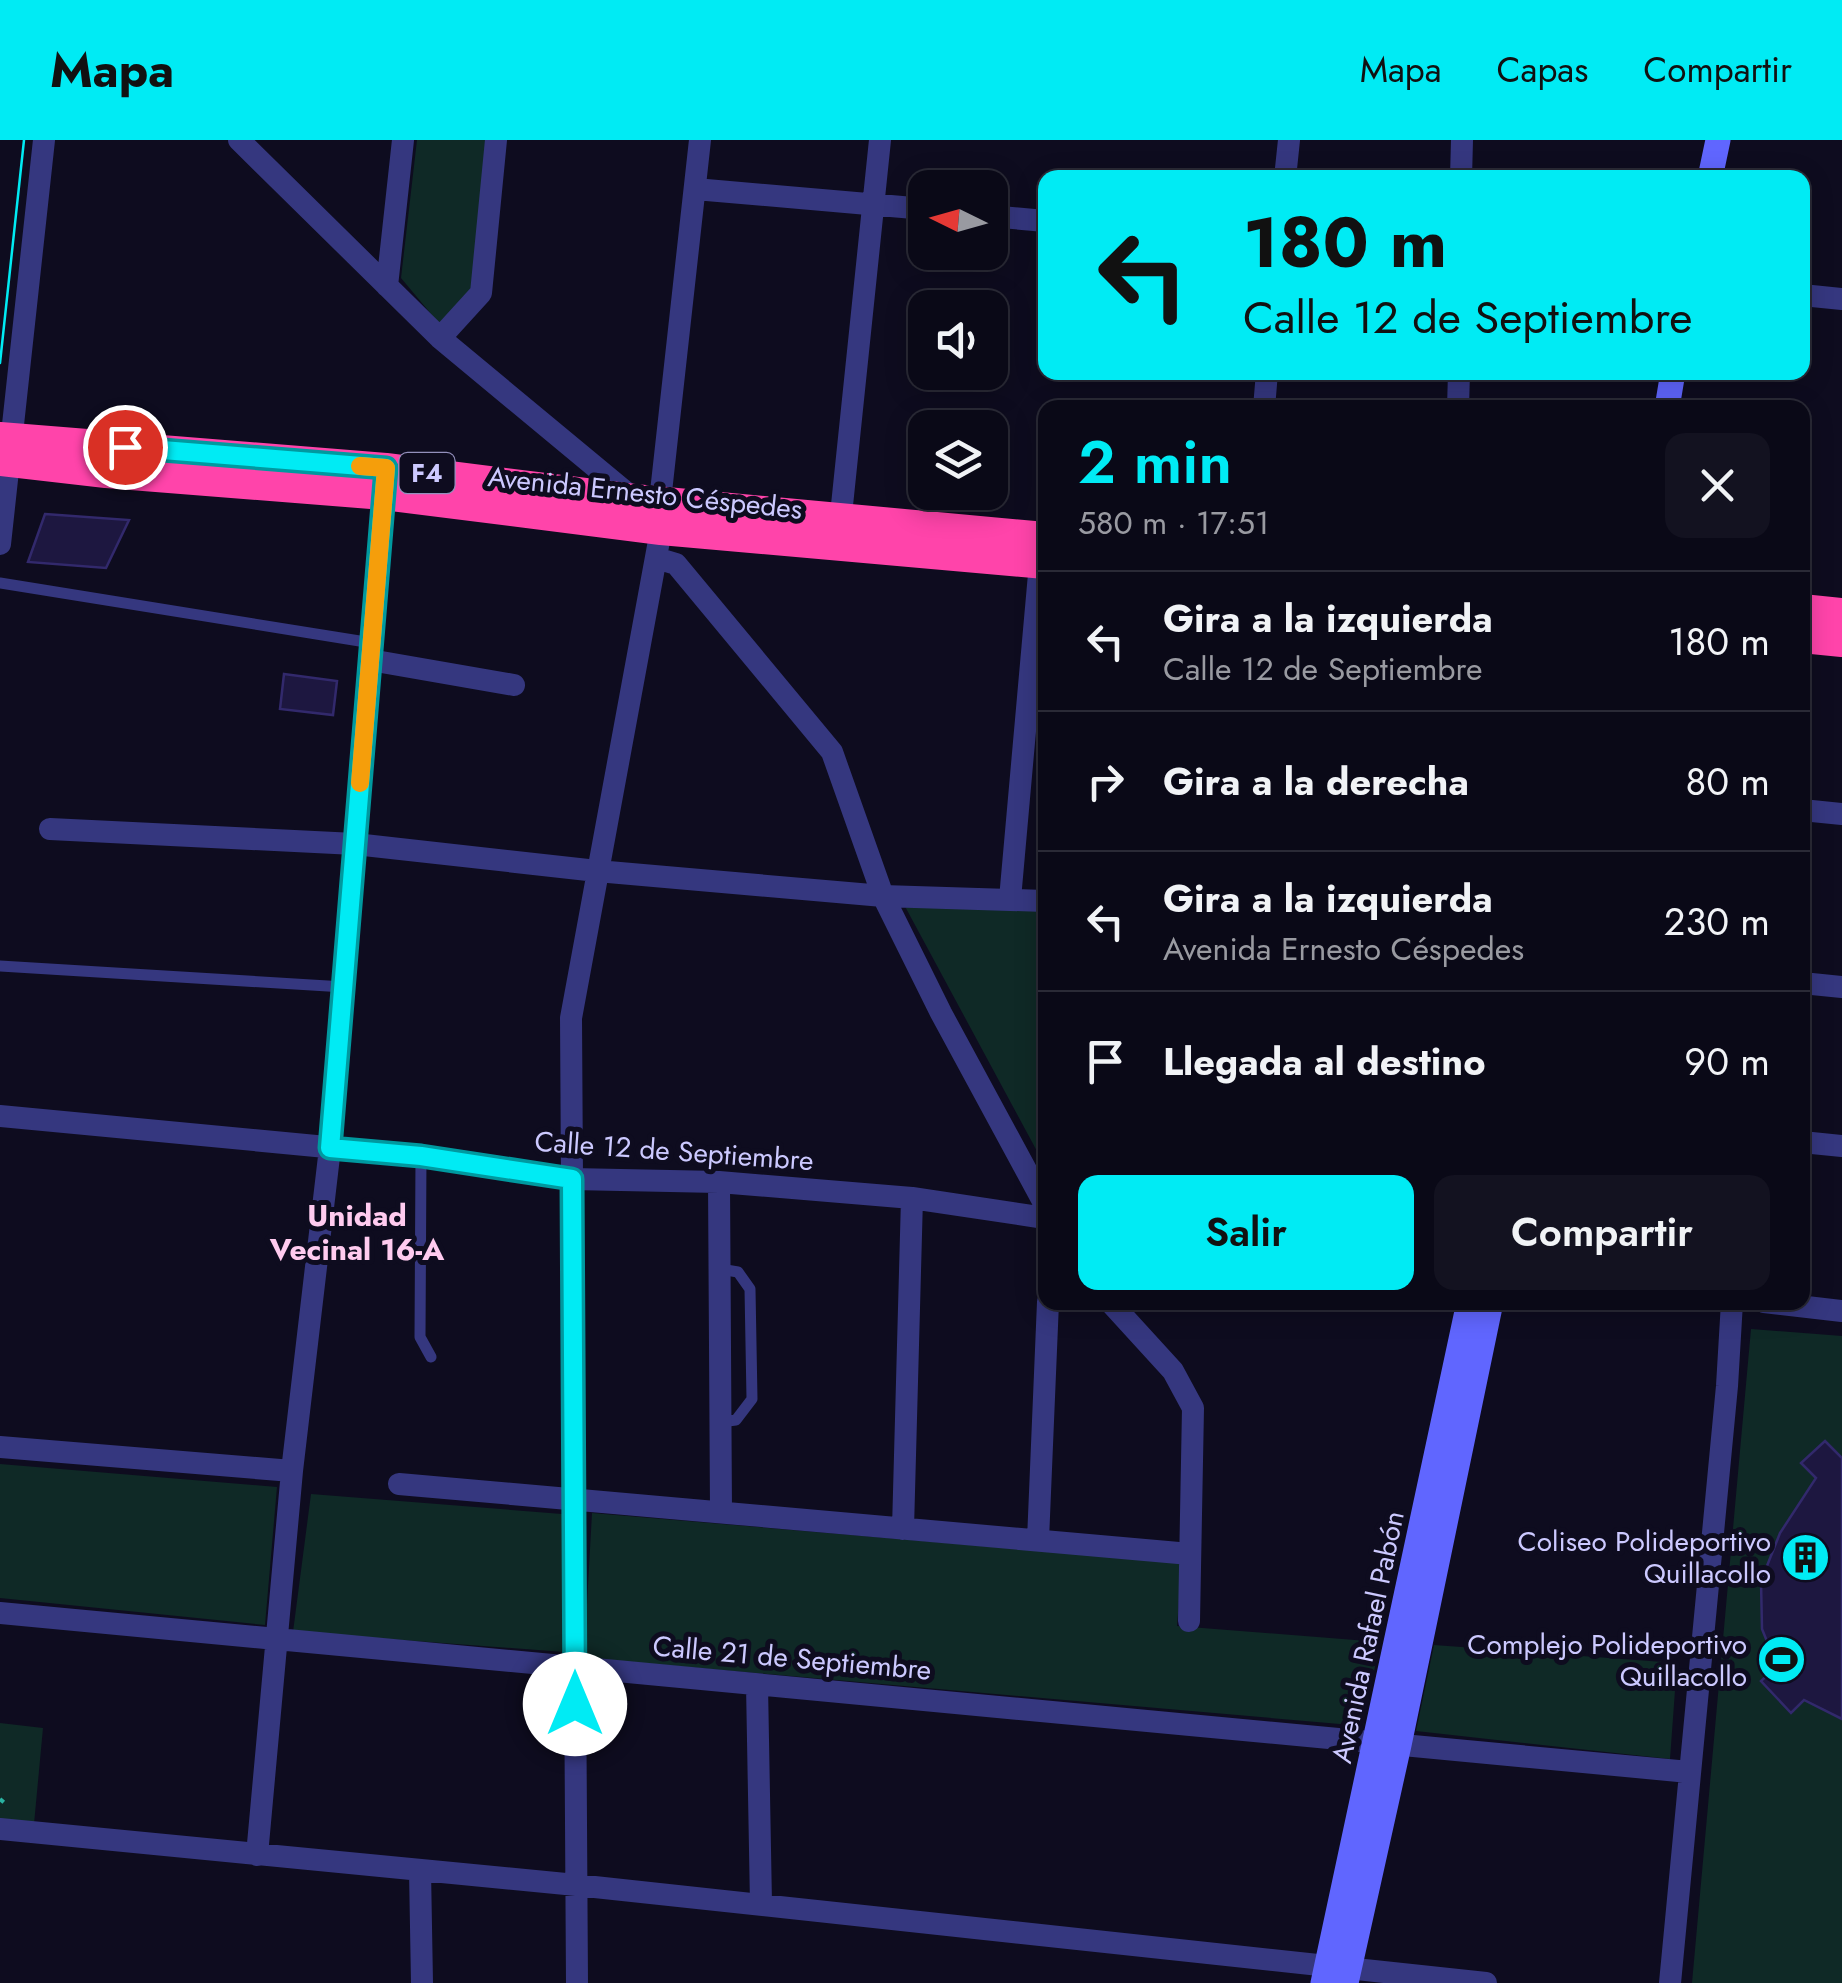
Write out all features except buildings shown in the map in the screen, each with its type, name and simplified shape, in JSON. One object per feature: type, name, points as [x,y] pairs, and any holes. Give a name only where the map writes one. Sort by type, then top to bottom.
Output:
[{"type":"highway","name":"Avenida Ernesto Céspedes","points":[[6,450],[106,474],[385,482],[653,522],[839,533],[1038,554]]},
{"type":"highway","points":[[1810,611],[1842,613]]},
{"type":"highway","points":[[1810,639],[1842,642]]},
{"type":"main road","points":[[1712,170],[1718,140]]},
{"type":"main road","name":"Avenida Rafael Pabón","points":[[1388,1744],[1469,1310]]},
{"type":"main road","name":"Avenida Rafael Pabón","points":[[1336,1975],[1489,1310]]},
{"type":"street","points":[[0,544],[6,450],[44,140]]},
{"type":"street","points":[[239,140],[440,338],[653,522],[676,564],[832,752],[883,896],[941,1013],[1038,1191]]},
{"type":"street","points":[[387,286],[403,140]]},
{"type":"street","points":[[440,338],[480,293],[496,140]]},
{"type":"street","points":[[577,1983],[571,1018],[653,522],[700,140]]},
{"type":"street","points":[[839,533],[880,140]]},
{"type":"street","points":[[1286,170],[1288,140]]},
{"type":"street","points":[[1461,170],[1462,140]]},
{"type":"street","points":[[695,189],[908,207]]},
{"type":"street","points":[[1008,218],[1038,220]]},
{"type":"street","points":[[1810,296],[1842,298]]},
{"type":"street","points":[[256,1855],[292,1471],[330,1148],[385,482]]},
{"type":"street","points":[[1010,899],[1038,607]]},
{"type":"street","points":[[371,652],[514,686]]},
{"type":"street","points":[[1810,811],[1842,814]]},
{"type":"street","points":[[50,829],[355,844],[597,872],[883,896],[1038,901]]},
{"type":"street","points":[[1810,985],[1842,987]]},
{"type":"street","name":"Calle 12 de Septiembre","points":[[0,1116],[421,1156],[572,1179],[719,1182],[912,1198],[1038,1217]]},
{"type":"street","points":[[1810,1143],[1842,1146]]},
{"type":"street","points":[[719,1182],[721,1511]]},
{"type":"street","points":[[903,1528],[912,1198]]},
{"type":"street","points":[[1810,1307],[1842,1311]]},
{"type":"street","points":[[1038,1540],[1048,1310]]},
{"type":"street","points":[[1117,1310],[1173,1372],[1193,1408],[1189,1620]]},
{"type":"street","points":[[1670,1983],[1731,1310]]},
{"type":"street","points":[[0,1447],[292,1471]]},
{"type":"street","points":[[400,1484],[1190,1554]]},
{"type":"street","name":"Calle 21 de Septiembre","points":[[0,1613],[1689,1772]]},
{"type":"street","points":[[757,1685],[762,1904]]},
{"type":"street","points":[[0,1829],[762,1904],[1336,1975],[1486,1983]]},
{"type":"street","points":[[420,1870],[422,1983]]},
{"type":"lane","points":[[0,583],[371,652]]},
{"type":"lane","points":[[0,966],[344,986]]},
{"type":"lane","points":[[421,1156],[420,1336],[431,1356]]},
{"type":"green space","points":[[417,140],[489,140],[471,289],[442,327],[401,278]]},
{"type":"green space","points":[[901,899],[1038,910],[1038,1153]]},
{"type":"green space","name":"Complejo Polideportivo Quillacollo","points":[[1751,1329],[1842,1336],[1842,1983],[1692,1983]]},
{"type":"green space","points":[[0,1464],[277,1487],[265,1625],[0,1598]]},
{"type":"green space","points":[[311,1494],[562,1514],[564,1652],[293,1632]]},
{"type":"green space","points":[[592,1513],[1182,1563],[1177,1626],[1380,1642],[1363,1726],[584,1658]]},
{"type":"green space","points":[[1434,1645],[1677,1663],[1670,1759],[1416,1731]]},
{"type":"green space","points":[[0,1723],[43,1728],[34,1824],[0,1819]]},
{"type":"tram line","points":[[0,363],[24,140]]},
{"type":"slow traffic","points":[[360,466],[386,468],[360,783]]},
{"type":"place","name":"Coliseo Polideportivo Quillacollo","points":[[1806,1557]]},
{"type":"place","name":"Complejo Polideportivo Quillacollo","points":[[1782,1660]]},
{"type":"district","name":"Unidad Vecinal 16-A","points":[[357,1232]]},
{"type":"route","points":[[125,447],[386,468],[330,1148],[421,1156],[572,1179],[575,1704]]}]
